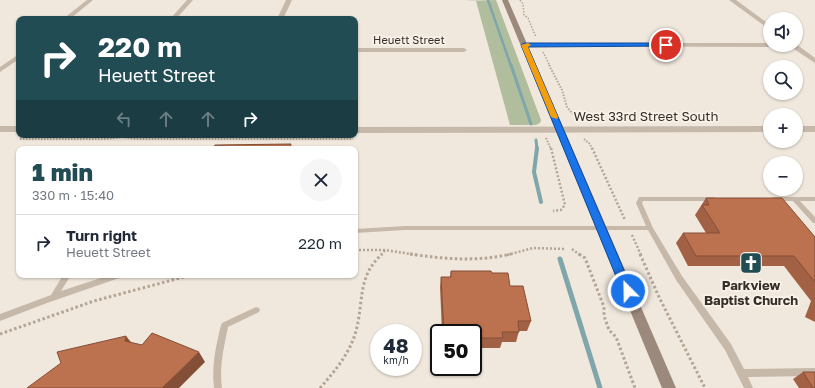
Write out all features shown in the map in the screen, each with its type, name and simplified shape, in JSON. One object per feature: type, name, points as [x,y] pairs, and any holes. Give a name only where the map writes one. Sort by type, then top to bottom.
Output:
[{"type":"main road","points":[[505,0],[669,388]]},
{"type":"street","points":[[70,16],[90,0]]},
{"type":"street","points":[[176,16],[190,0]]},
{"type":"street","points":[[281,16],[289,0]]},
{"type":"street","points":[[732,0],[763,23]]},
{"type":"street","points":[[524,45],[763,45]]},
{"type":"street","name":"Heuett Street","points":[[358,50],[464,50]]},
{"type":"street","points":[[803,52],[815,61]]},
{"type":"street","points":[[0,70],[16,58]]},
{"type":"street","points":[[0,129],[16,129]]},
{"type":"street","name":"West 33rd Street South","points":[[358,130],[763,129]]},
{"type":"street","points":[[803,129],[815,129]]},
{"type":"lane","points":[[718,199],[642,199],[639,203],[650,228],[679,278],[728,347],[749,388]]},
{"type":"lane","points":[[764,199],[815,199]]},
{"type":"lane","points":[[795,199],[815,221]]},
{"type":"lane","points":[[358,231],[405,228],[650,228]]},
{"type":"lane","points":[[54,297],[65,278]]},
{"type":"lane","points":[[0,318],[54,297],[110,278]]},
{"type":"lane","points":[[218,388],[216,380],[225,325],[256,310]]},
{"type":"lane","points":[[742,373],[815,372]]},
{"type":"path","points":[[520,0],[523,4],[524,15],[528,18],[562,90],[567,107],[578,120],[580,135],[590,144],[659,297],[705,388]]},
{"type":"path","points":[[15,138],[114,138]]},
{"type":"path","points":[[133,138],[358,139]]},
{"type":"path","points":[[545,138],[550,146],[565,205],[561,210],[552,211]]},
{"type":"path","points":[[358,250],[386,250],[448,259],[490,259],[533,248],[565,249]]},
{"type":"path","points":[[572,249],[585,258],[604,307],[604,316],[608,330],[616,337],[635,388]]},
{"type":"path","points":[[320,388],[329,378],[350,347],[358,323],[363,285],[371,265],[386,250]]},
{"type":"path","points":[[0,334],[42,318],[178,278]]},
{"type":"green space","points":[[496,0],[541,120],[540,123],[536,125],[510,125],[476,1],[462,1]]},
{"type":"building","points":[[291,144],[291,146],[215,145]]},
{"type":"building","name":"Parkview Baptist Church","points":[[706,198],[782,198],[815,237],[815,282],[794,256],[696,256],[683,233],[720,233],[702,205],[709,205]]},
{"type":"building","points":[[451,271],[491,271],[492,273],[508,273],[510,286],[523,286],[531,321],[518,321],[519,332],[502,332],[503,338],[482,338],[482,324],[444,324],[441,277],[451,277]]},
{"type":"building","points":[[152,333],[199,352],[162,388],[27,388],[61,363],[57,352],[126,336],[125,341],[142,345]]},
{"type":"building","points":[[803,372],[815,372],[815,388],[813,388]]},
{"type":"waterway","points":[[488,0],[511,66]]},
{"type":"waterway","points":[[511,65],[531,124]]},
{"type":"waterway","points":[[536,140],[537,148]]},
{"type":"waterway","points":[[537,148],[534,172],[541,202]]},
{"type":"waterway","points":[[560,259],[600,388]]},
{"type":"slow traffic","points":[[528,45],[524,45],[554,117]]},
{"type":"place","name":"Parkview Baptist Church","points":[[751,263]]},
{"type":"route","points":[[628,291],[524,45],[666,45]]}]
